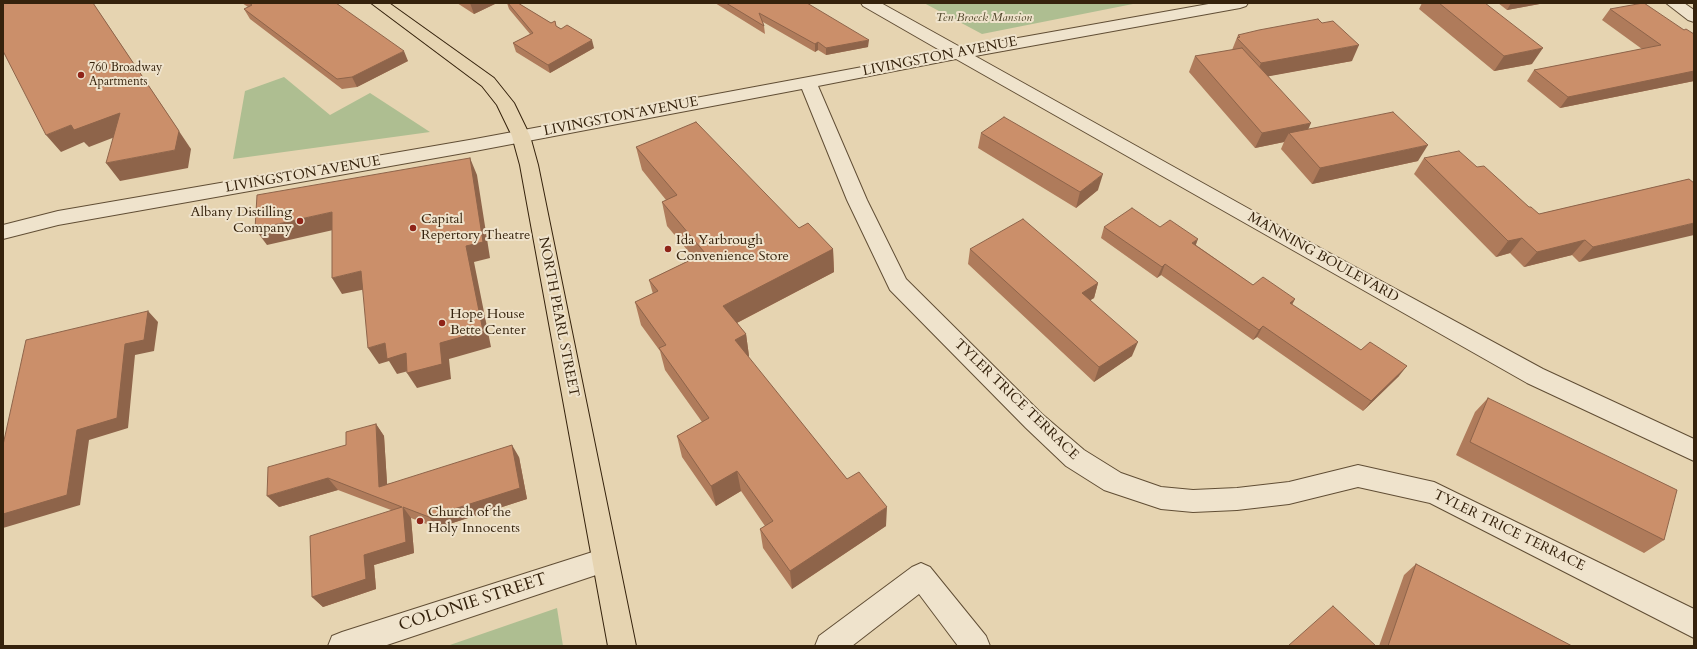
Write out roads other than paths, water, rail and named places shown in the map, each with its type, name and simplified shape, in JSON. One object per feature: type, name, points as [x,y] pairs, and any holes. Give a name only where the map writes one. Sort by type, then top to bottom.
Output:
[{"type":"main road","name":"NORTH PEARL STREET","points":[[379,3],[488,82],[505,102],[521,136],[528,160],[622,646]]},
{"type":"street","name":"MANNING BOULEVARD","points":[[869,3],[1278,234],[1535,376],[1694,450]]},
{"type":"street","name":"LIVINGSTON AVENUE","points":[[3,232],[58,218],[521,136],[1240,3]]},
{"type":"street","points":[[1674,3],[1694,17]]},
{"type":"street","name":"TYLER TRICE TERRACE","points":[[808,82],[857,200],[898,284],[1034,422],[1075,458],[1114,482],[1161,498],[1194,501],[1237,499],[1289,493],[1358,476],[1428,492],[1552,551],[1694,624]]},
{"type":"street","name":"COLONIE STREET","points":[[342,646],[605,560]]},
{"type":"street","points":[[829,646],[921,576],[976,646]]},
{"type":"place","name":"760 Broadway Apartments","points":[[81,75]]},
{"type":"place","name":"Albany Distilling Company","points":[[300,221]]},
{"type":"place","name":"Capital Repertory Theatre","points":[[413,228]]},
{"type":"place","name":"Ida Yarbrough Convenience Store","points":[[668,249]]},
{"type":"place","name":"Hope House Bette Center","points":[[442,323]]},
{"type":"place","name":"Church of the Holy Innocents","points":[[420,521]]},
{"type":"park label","name":"Ten Broeck Mansion","points":[[984,18]]}]
